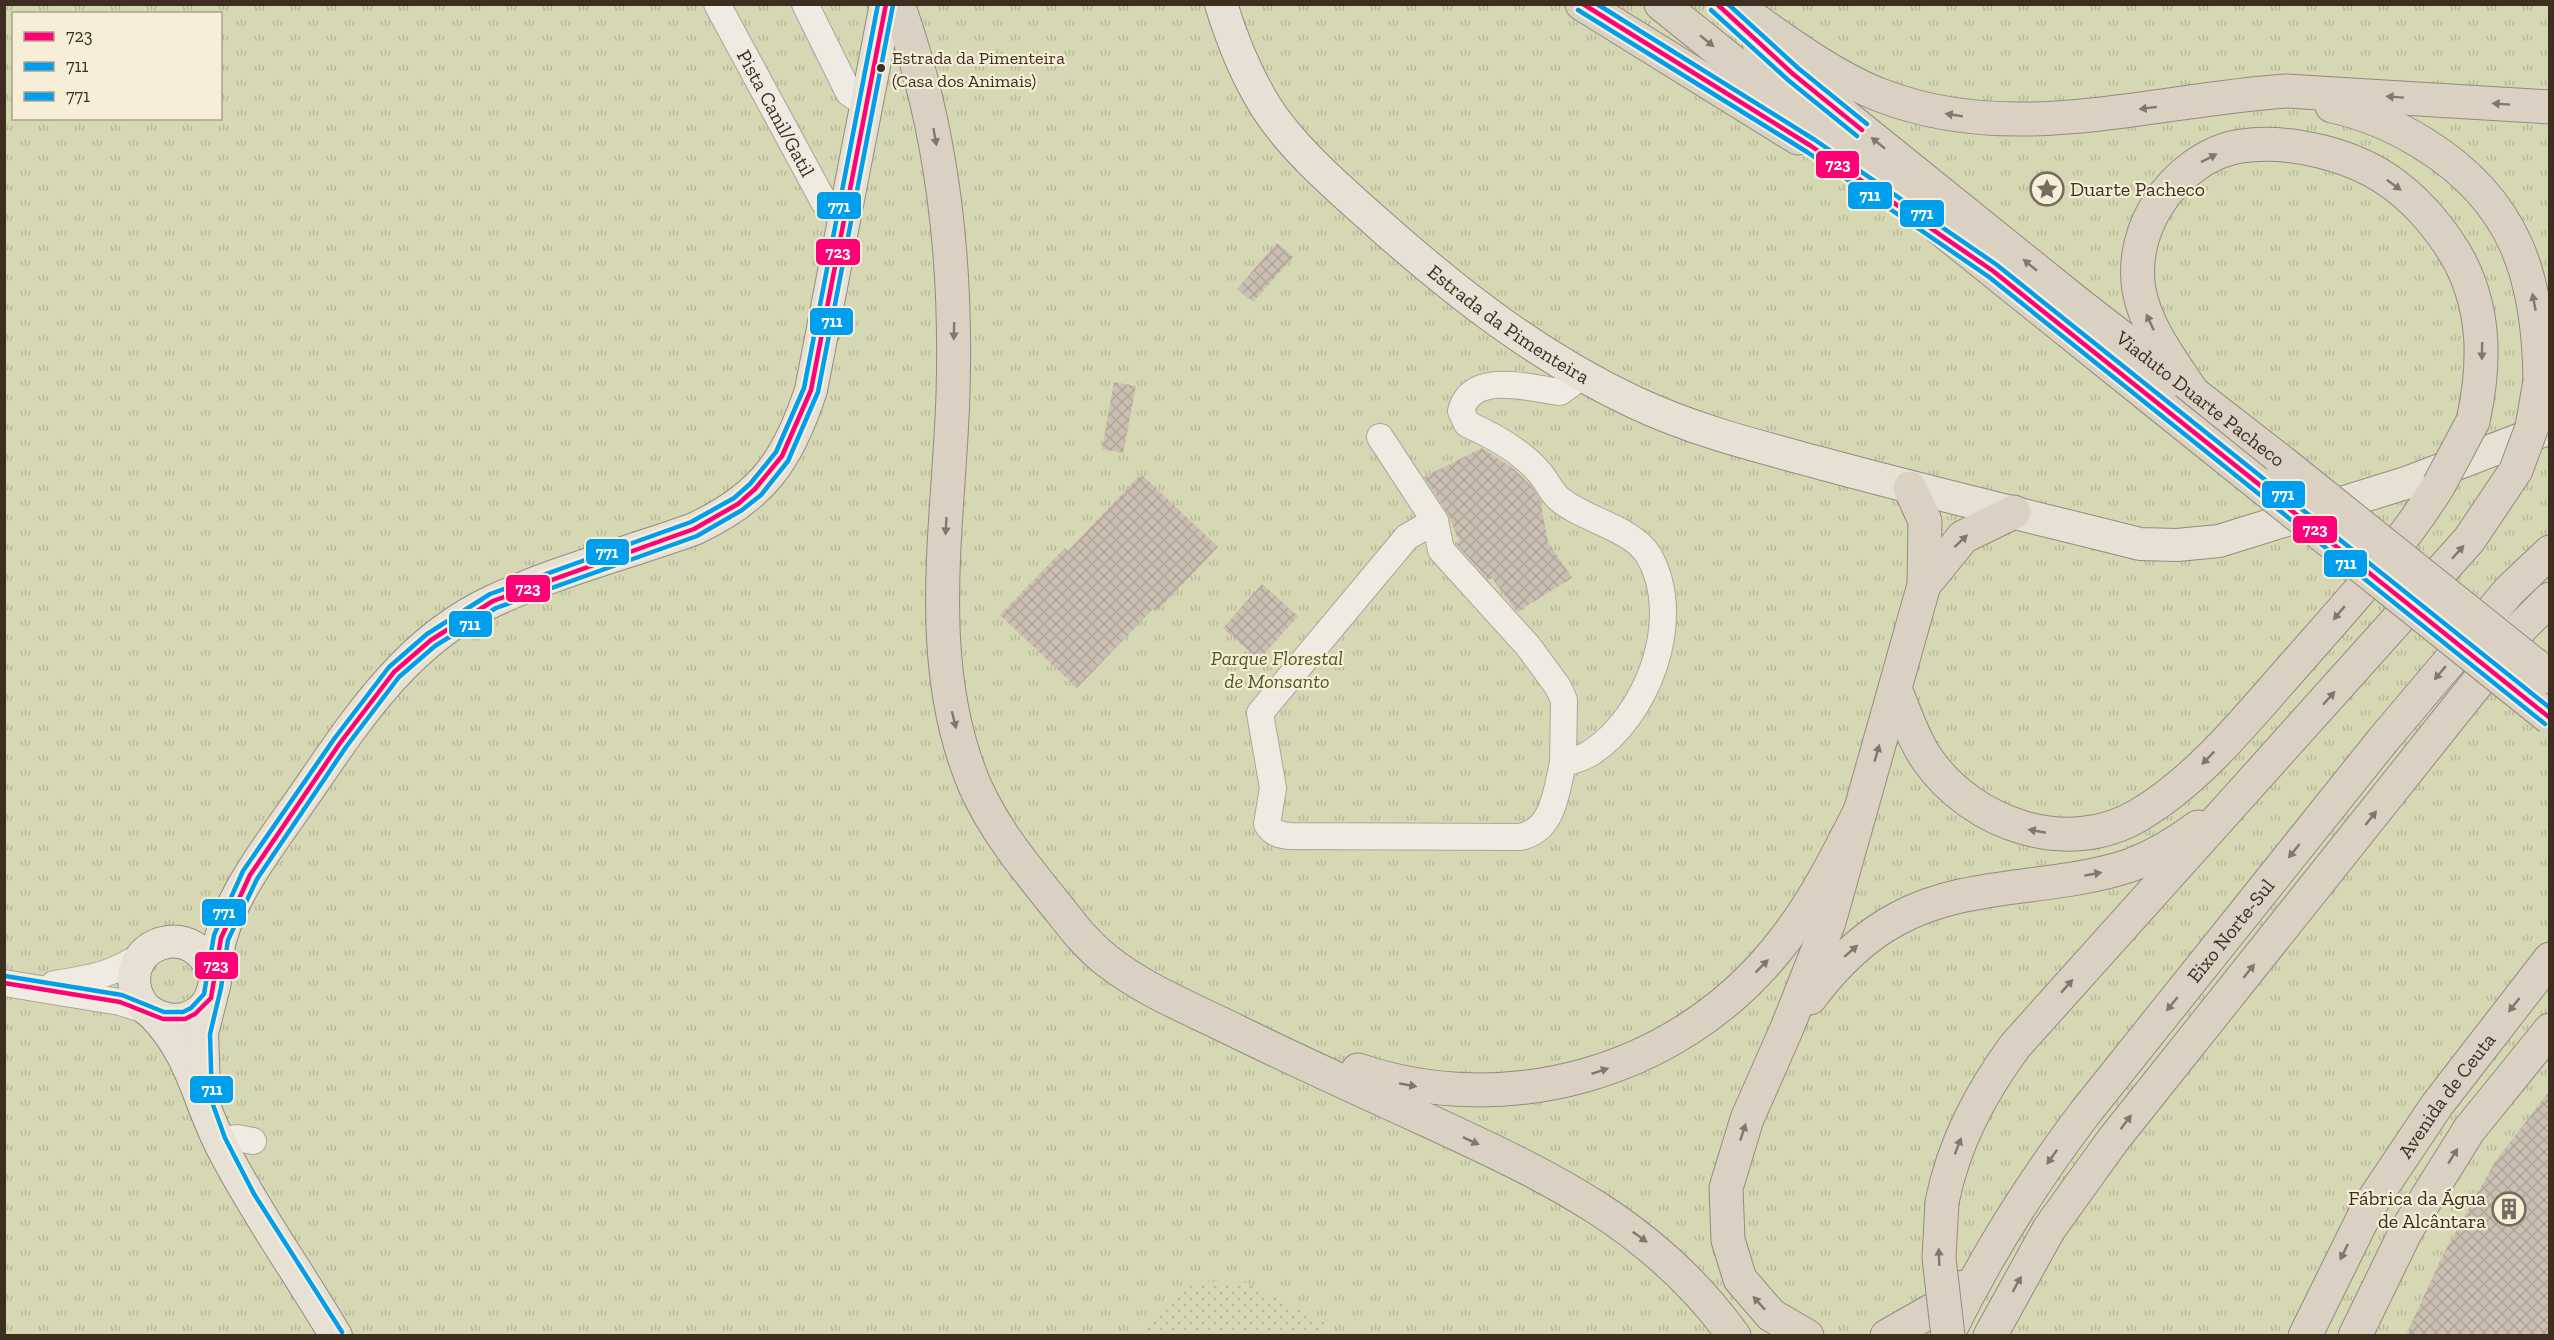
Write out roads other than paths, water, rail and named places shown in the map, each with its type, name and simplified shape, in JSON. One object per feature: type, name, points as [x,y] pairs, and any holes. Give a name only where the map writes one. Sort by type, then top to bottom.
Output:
[{"type":"highway","points":[[1582,4],[1811,146],[1992,271]]},
{"type":"highway","points":[[1661,4],[1992,271]]},
{"type":"highway","name":"Viaduto Duarte Pacheco","points":[[1716,4],[1793,74],[2550,678]]},
{"type":"highway","points":[[1733,4],[1804,54],[1879,95],[1923,109],[1980,119],[2042,120],[2249,93],[2316,91],[2550,107]]},
{"type":"highway","points":[[895,7],[919,68],[947,204],[954,292],[952,428],[942,613],[950,702],[975,785],[1012,852],[1080,938],[1109,963],[1175,1001],[1480,1145],[1589,1201],[1650,1244],[1681,1272],[1712,1305],[1734,1335]]},
{"type":"highway","points":[[1948,1335],[1939,1258],[1942,1202],[1958,1147],[1988,1082],[2015,1046],[2083,968],[2241,797],[2469,540],[2516,470],[2532,427],[2540,381],[2540,348],[2533,296],[2513,237],[2486,194],[2463,171],[2410,136],[2355,111],[2293,101],[2206,99]]},
{"type":"highway","points":[[1895,689],[1926,758],[1941,777],[1975,807],[2019,827],[2046,832],[2079,834],[2108,828],[2137,816],[2160,801],[2209,758],[2257,707],[2415,522],[2439,485],[2473,421],[2481,371],[2482,341],[2478,313],[2459,261],[2442,234],[2420,208],[2396,186],[2367,168],[2335,156],[2273,145],[2240,146],[2214,155],[2187,170],[2166,191],[2142,237],[2138,260],[2139,290],[2157,337],[2204,400]]},
{"type":"highway","name":"Viaduto Duarte Pacheco","points":[[1992,271],[2550,718]]},
{"type":"highway","points":[[1807,1335],[1771,1315],[1740,1279],[1728,1240],[1725,1215],[1726,1188],[1743,1130],[1829,922],[1924,585],[1924,521],[1910,488]]},
{"type":"highway","points":[[1924,585],[1963,537],[2013,512]]},
{"type":"highway","name":"Eixo Norte-Sul","points":[[1948,1335],[1977,1276],[2024,1200],[2084,1113],[2383,740],[2509,591],[2550,552]]},
{"type":"highway","name":"Eixo Norte-Sul","points":[[1990,1335],[2049,1229],[2113,1140],[2536,612]]},
{"type":"highway","points":[[1787,1028],[1843,958],[1863,941],[1896,919],[1959,896],[2100,873],[2131,864],[2177,843],[2241,797]]},
{"type":"highway","points":[[1058,908],[1098,941],[1154,976],[1293,1046],[1392,1082],[1432,1089],[1520,1089],[1562,1082],[1629,1061],[1690,1028],[1712,1011],[1773,955],[1797,925],[1819,889],[1861,809]]},
{"type":"highway","name":"Avenida de Ceuta","points":[[2305,1335],[2368,1208],[2437,1105],[2550,959]]},
{"type":"highway","name":"Avenida de Ceuta","points":[[2355,1335],[2406,1231],[2464,1139],[2550,1030]]},
{"type":"highway","points":[[1887,1335],[1938,1307],[1977,1276]]},
{"type":"main road","name":"Estrada da Pimenteira","points":[[1221,4],[1233,45],[1266,108],[1308,157],[1416,257],[1488,316],[1582,376],[1685,424],[1910,488],[2140,544],[2178,545],[2219,541],[2409,482],[2550,428]]},
{"type":"main road","points":[[205,1103],[202,1033],[221,938],[250,875],[340,743],[394,672],[431,640],[493,601],[694,529],[724,515],[752,494],[767,478],[798,429],[811,390],[866,104],[895,7]]},
{"type":"main road","points":[[250,875],[197,926],[156,947],[135,972],[135,983],[137,993],[178,1045],[205,1103],[218,1141],[249,1198],[336,1335]]},
{"type":"main road","points":[[151,1012],[163,1019],[185,1019],[204,1007],[212,987],[206,956],[198,948],[177,941],[156,947]]},
{"type":"street","name":"Pista Canil/Gatil","points":[[717,4],[824,202],[846,207]]},
{"type":"street","points":[[805,4],[849,93],[866,104]]},
{"type":"street","points":[[1563,764],[1588,755],[1613,734],[1628,715],[1653,673],[1661,631],[1660,583],[1650,557],[1641,544],[1558,498],[1539,471],[1491,435],[1467,424],[1461,411],[1464,399],[1476,390],[1499,384],[1560,392],[1582,376]]},
{"type":"street","points":[[1380,437],[1435,520],[1441,550],[1528,646],[1558,687],[1564,700],[1563,764],[1552,808],[1543,825],[1533,834],[1520,837],[1280,835],[1267,824],[1273,788],[1260,713],[1407,537],[1435,520]]},
{"type":"street","points":[[36,986],[99,977],[119,970],[156,947]]},
{"type":"street","points":[[4,982],[120,1002],[151,1012]]},
{"type":"street","points":[[218,1141],[237,1138],[253,1141]]},
{"type":"place","name":"Estrada da Pimenteira (Casa dos Animais)","points":[[881,68]]},
{"type":"place","name":"Duarte Pacheco","points":[[2047,189]]},
{"type":"place","name":"Fábrica da Água de Alcântara","points":[[2509,1209]]},
{"type":"park label","name":"Parque Florestal de Monsanto","points":[[1277,670]]}]
